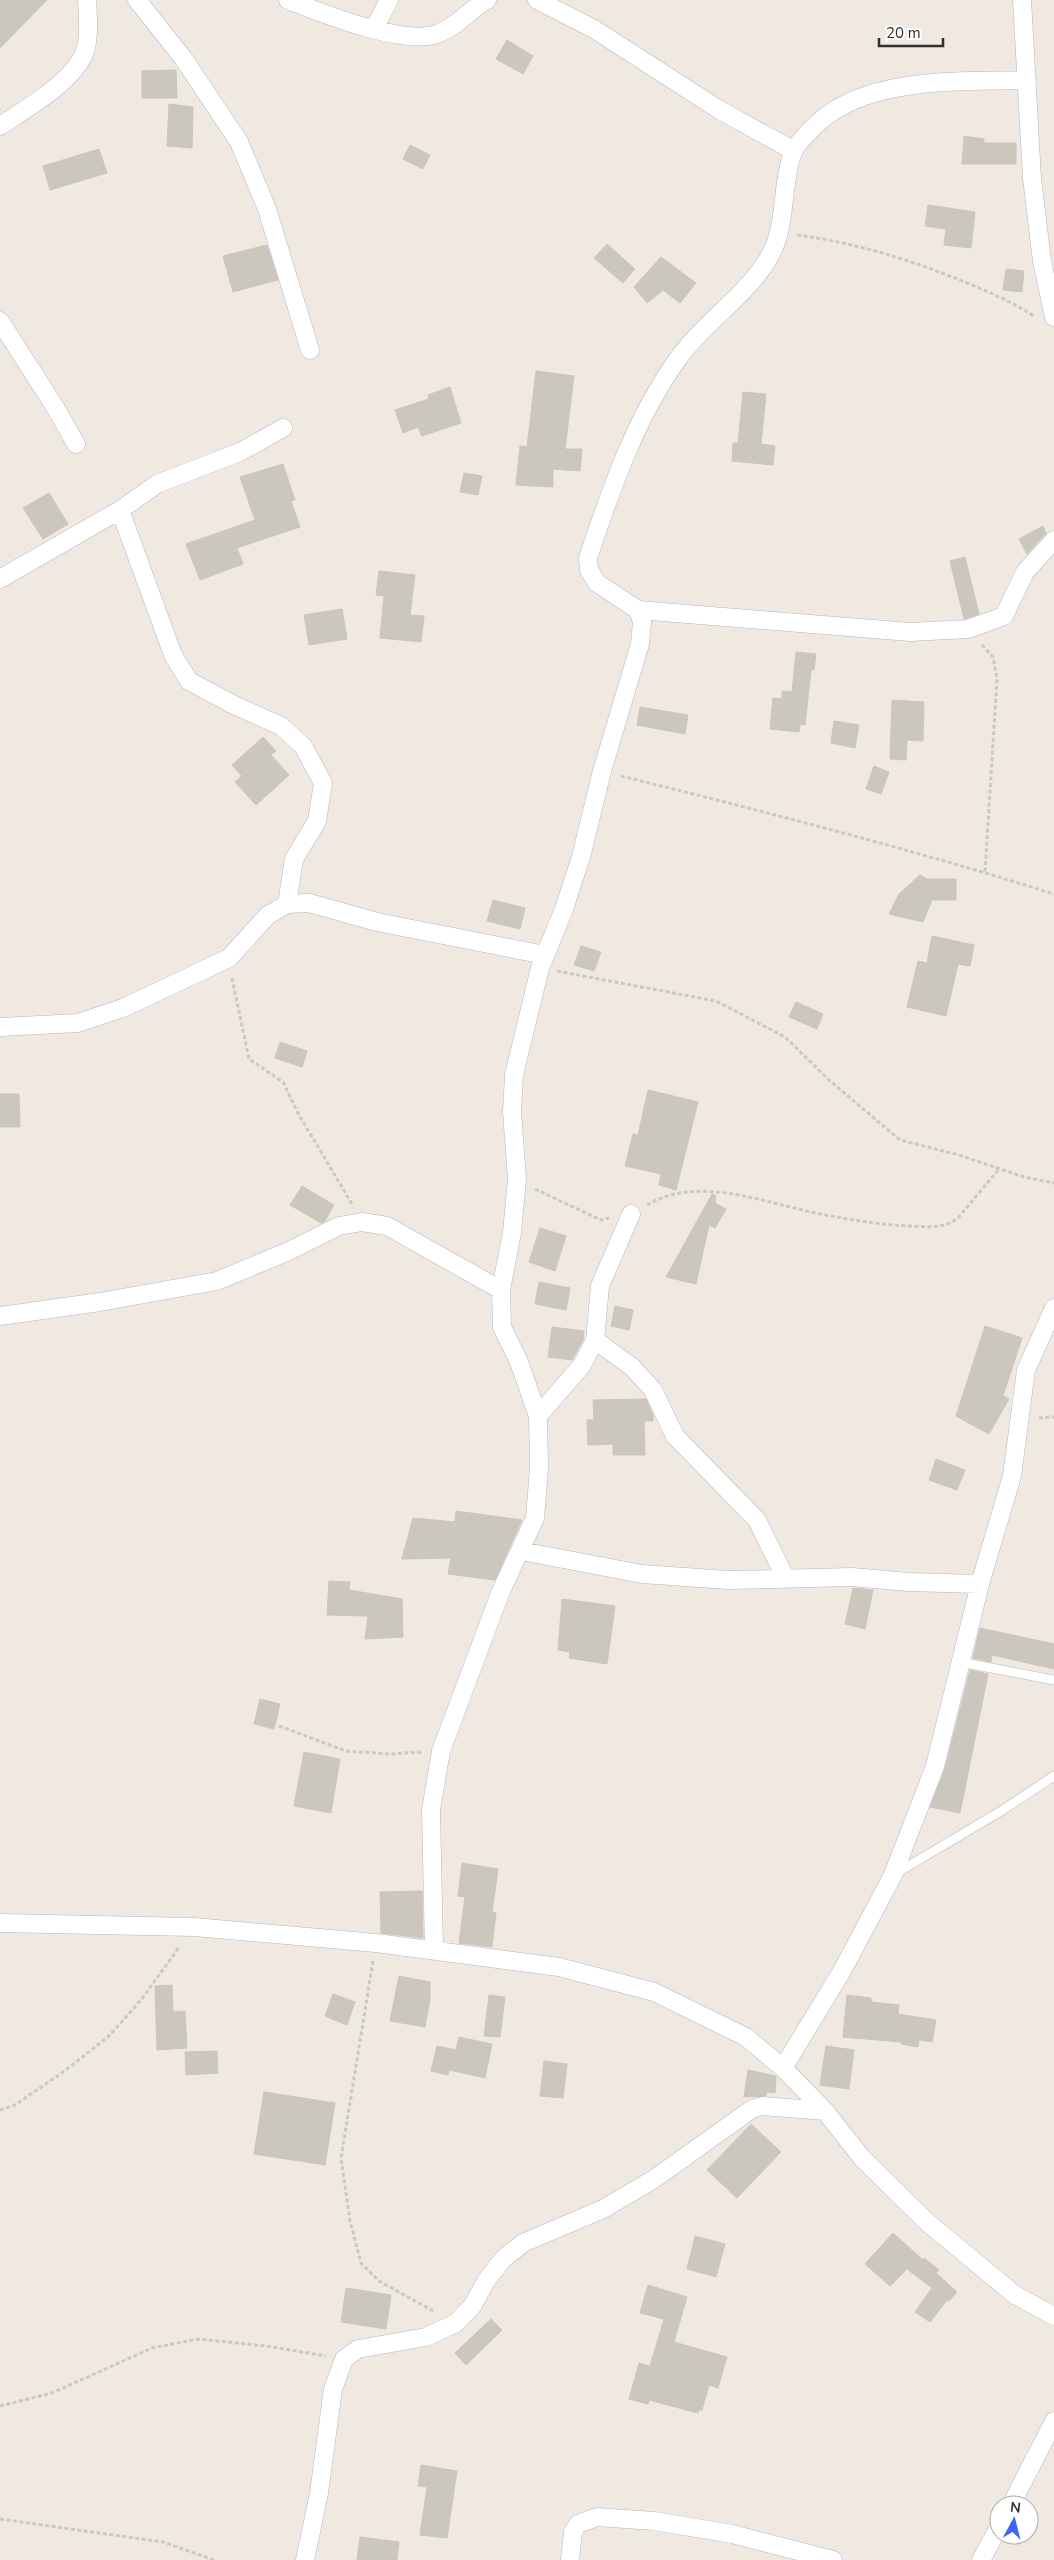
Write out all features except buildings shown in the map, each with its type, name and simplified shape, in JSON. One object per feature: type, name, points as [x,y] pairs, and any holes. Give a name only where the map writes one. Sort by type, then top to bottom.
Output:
[{"type":"street","points":[[0,126],[61,84],[84,54],[88,22],[87,0]]},
{"type":"street","points":[[137,0],[183,58],[239,142],[267,210],[310,350]]},
{"type":"street","points":[[288,0],[374,29],[406,36],[434,35],[452,28],[487,0]]},
{"type":"street","points":[[374,29],[389,0]]},
{"type":"street","points":[[537,0],[594,29],[718,109],[794,151]]},
{"type":"street","points":[[1022,0],[1032,178],[1046,318]]},
{"type":"street","points":[[1027,80],[946,82],[890,90],[849,101],[819,121],[794,151],[779,232],[772,250],[755,278],[681,355],[659,389],[631,445],[588,558],[589,570],[597,583],[638,610],[910,632],[968,629],[1004,616],[1025,572],[1054,540]]},
{"type":"street","points":[[0,321],[56,407],[76,444]]},
{"type":"street","points":[[0,579],[120,510],[157,484],[240,452],[283,428]]},
{"type":"street","points":[[120,510],[173,655],[189,680],[234,705],[281,726],[303,746],[323,783],[316,821],[294,858],[287,904]]},
{"type":"street","points":[[434,1950],[430,1810],[441,1751],[501,1591],[535,1518],[539,1468],[538,1416],[519,1362],[502,1327],[501,1290],[512,1232],[517,1179],[512,1112],[514,1075],[542,962],[581,857],[602,771],[640,644],[642,622],[638,610]]},
{"type":"street","points":[[0,1027],[78,1023],[123,1008],[229,958],[268,915],[287,904],[309,902],[377,922],[542,962]]},
{"type":"street","points":[[538,1416],[582,1365],[595,1340],[600,1286],[631,1214]]},
{"type":"street","points":[[0,1316],[100,1302],[217,1281],[289,1251],[339,1226],[362,1222],[387,1226],[501,1290]]},
{"type":"street","points":[[783,2068],[842,1972],[894,1875],[935,1766],[980,1584],[1012,1476],[1026,1370],[1054,1308]]},
{"type":"street","points":[[595,1340],[632,1367],[653,1390],[675,1436],[757,1520],[785,1577]]},
{"type":"street","points":[[521,1551],[642,1574],[728,1580],[785,1577],[852,1577],[908,1582],[980,1584]]},
{"type":"street","points":[[0,1923],[194,1927],[376,1943],[559,1967],[654,1992],[746,2037],[783,2068],[826,2111],[862,2158],[927,2222],[1015,2295],[1054,2316]]},
{"type":"street","points":[[305,2560],[319,2493],[333,2389],[344,2359],[358,2349],[426,2337],[456,2323],[473,2305],[486,2281],[503,2259],[524,2243],[603,2209],[654,2179],[752,2109],[762,2106],[826,2111]]},
{"type":"street","points":[[1016,2495],[1054,2421]]},
{"type":"street","points":[[570,2560],[573,2532],[578,2524],[597,2517],[654,2521],[732,2534],[833,2560]]},
{"type":"street","points":[[981,2560],[989,2545]]},
{"type":"lane","points":[[960,1662],[1054,1680]]},
{"type":"lane","points":[[894,1875],[1001,1811],[1054,1776]]},
{"type":"path","points":[[779,232],[839,240],[925,265],[1046,318]]},
{"type":"path","points":[[968,629],[993,657],[997,679],[986,872]]},
{"type":"path","points":[[602,771],[784,816],[986,872],[1054,894]]},
{"type":"path","points":[[229,958],[249,1058],[283,1082],[299,1115],[362,1222]]},
{"type":"path","points":[[542,962],[716,1001],[785,1038],[830,1081],[900,1140],[959,1155],[1024,1177],[1054,1182]]},
{"type":"path","points":[[517,1179],[600,1220],[631,1214],[658,1198],[687,1192],[722,1192],[821,1214],[890,1225],[939,1226],[950,1224],[958,1218],[999,1169]]},
{"type":"path","points":[[279,1726],[346,1751],[390,1754],[441,1751]]},
{"type":"path","points":[[0,2110],[15,2105],[66,2070],[109,2036],[141,2000],[194,1927]]},
{"type":"path","points":[[376,1943],[341,2158],[350,2221],[361,2263],[379,2281],[456,2323]]},
{"type":"path","points":[[0,2406],[52,2393],[152,2348],[198,2340],[266,2346],[344,2359]]},
{"type":"path","points":[[0,2518],[163,2542],[214,2560]]}]
